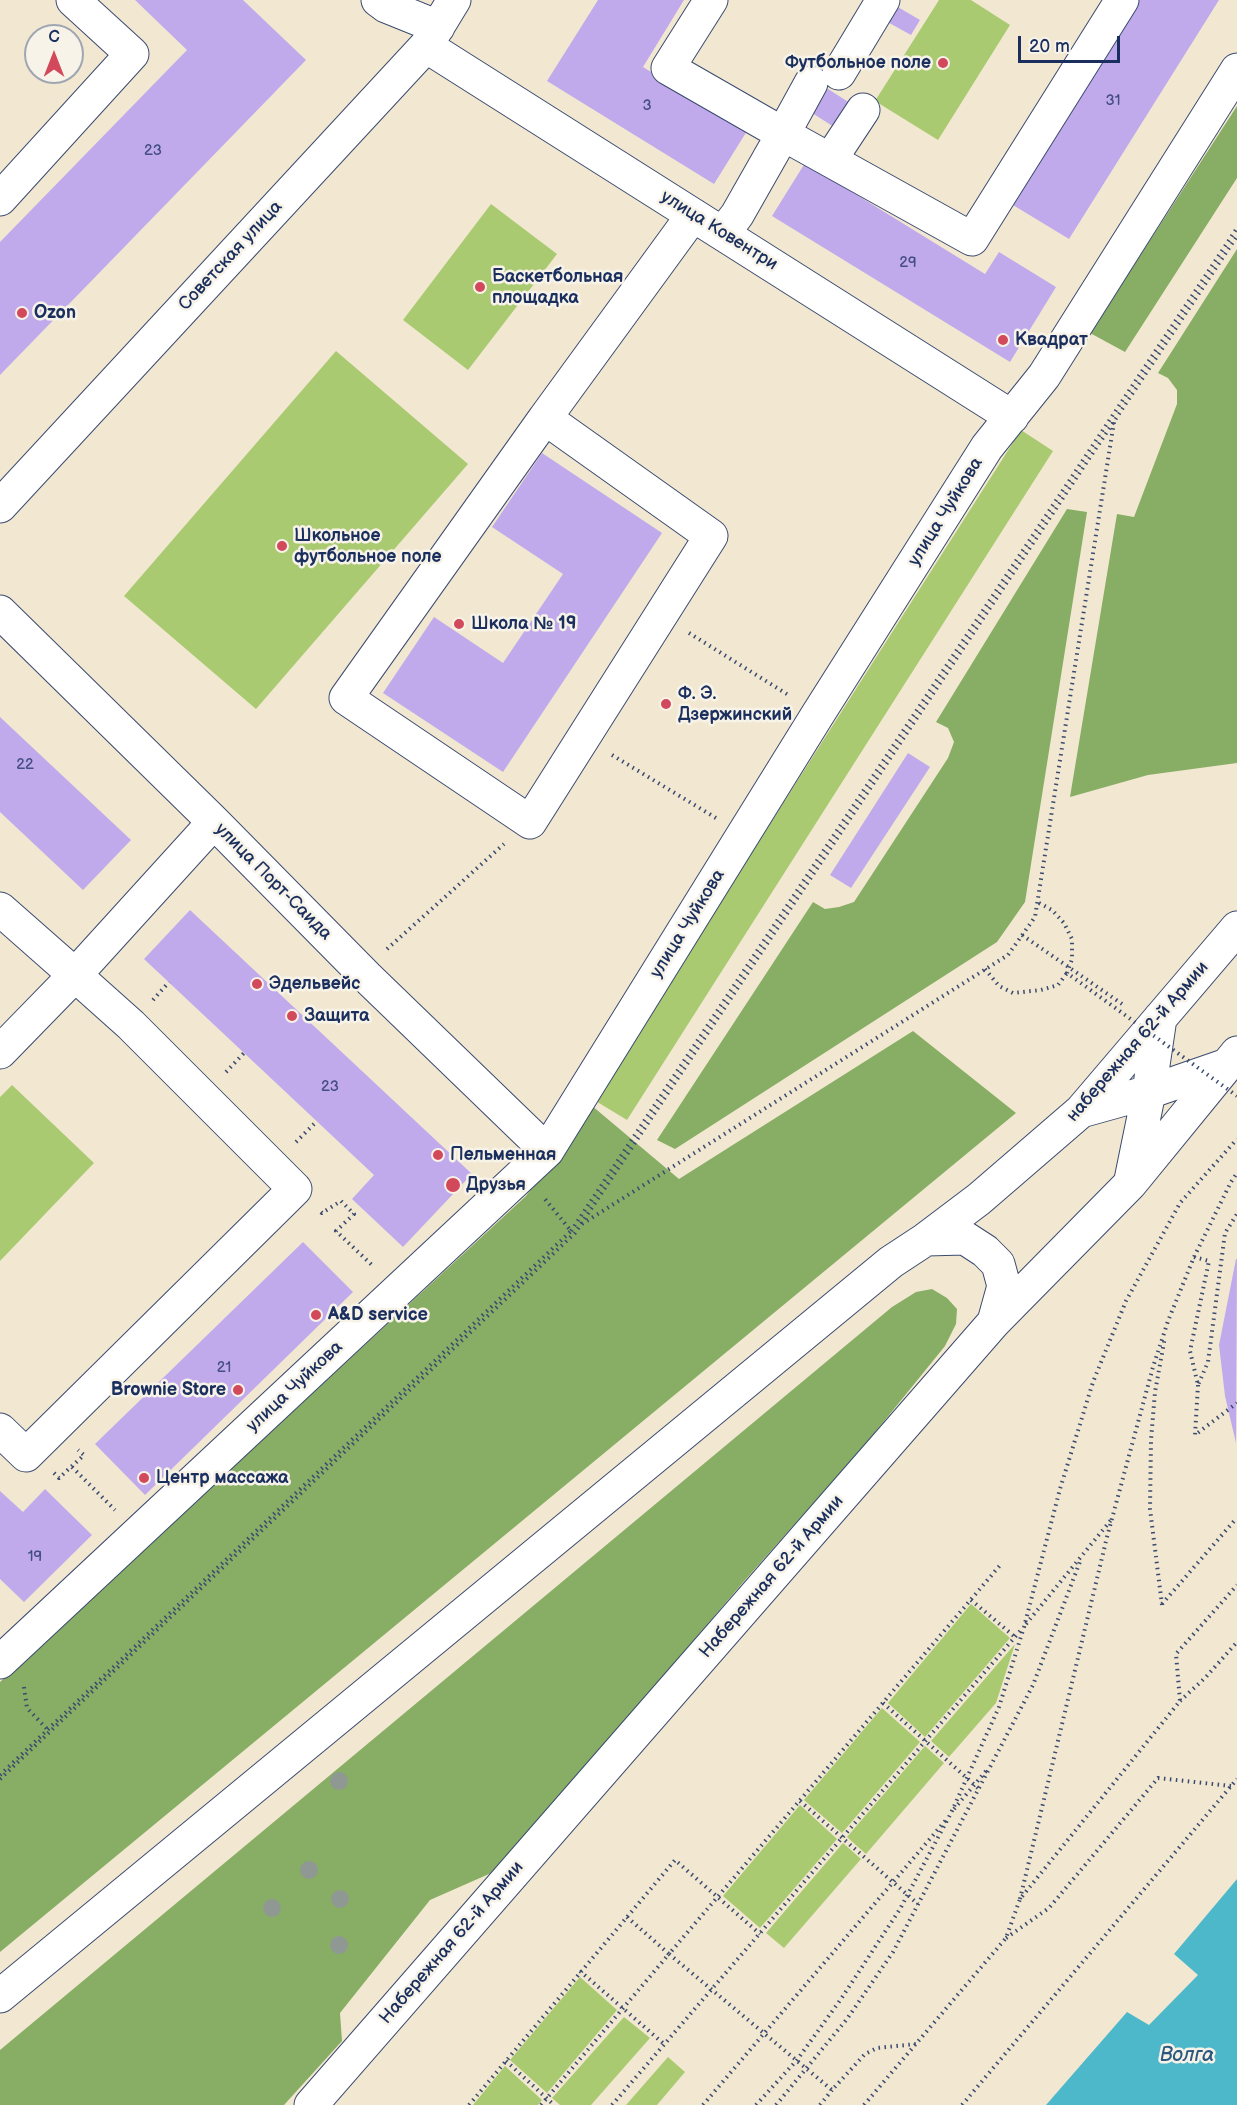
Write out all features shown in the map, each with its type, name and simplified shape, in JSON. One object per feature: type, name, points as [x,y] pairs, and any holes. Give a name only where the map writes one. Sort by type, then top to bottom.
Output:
[{"type":"street","points":[[0,199],[132,54],[73,0]]},
{"type":"street","name":"улица Ковентри","points":[[378,0],[386,6],[439,24],[693,215],[1012,417]]},
{"type":"street","points":[[711,0],[668,68],[972,239],[1122,0]]},
{"type":"street","points":[[723,233],[737,215],[783,134],[824,73],[884,0]]},
{"type":"street","name":"Советская улица","points":[[0,506],[439,24]]},
{"type":"street","name":"улица Чуйкова","points":[[0,1662],[547,1151],[818,714],[987,447],[1044,376],[1237,70]]},
{"type":"street","points":[[824,73],[867,102],[830,160]]},
{"type":"street","points":[[545,418],[711,536],[530,822],[346,698],[545,418],[693,215]]},
{"type":"street","name":"улица Порт-Саида","points":[[0,612],[214,822],[367,977],[547,1151]]},
{"type":"street","points":[[0,1052],[75,975],[214,822]]},
{"type":"street","points":[[0,909],[131,1025],[295,1189],[26,1455],[0,1430]]},
{"type":"street","name":"набережная 62-й Армии","points":[[0,1996],[891,1262],[979,1199],[1082,1111],[1237,928]]},
{"type":"street","points":[[1130,1184],[1149,1092],[1160,1018]]},
{"type":"street","points":[[1082,1111],[1149,1092],[1232,1059]]},
{"type":"street","name":"Набережная 62-й Армии","points":[[311,2105],[994,1322],[1130,1184],[1232,1059]]},
{"type":"street","points":[[926,1239],[965,1238],[998,1263],[1004,1286],[994,1322]]},
{"type":"path","points":[[572,1231],[1237,228]]},
{"type":"path","points":[[0,1777],[575,1233],[1237,236]]},
{"type":"path","points":[[0,1777],[572,1231],[1008,955],[1035,917],[1038,903],[1116,413]]},
{"type":"path","points":[[661,615],[793,698]]},
{"type":"path","points":[[583,737],[719,819]]},
{"type":"path","points":[[386,950],[530,822]]},
{"type":"path","points":[[985,969],[999,986],[1014,993],[1041,990],[1058,985],[1067,973],[1072,959],[1072,939],[1064,923],[1052,910],[1038,903]]},
{"type":"path","points":[[1022,935],[1126,1007]]},
{"type":"path","points":[[1067,973],[1237,1096]]},
{"type":"path","points":[[756,2105],[797,2060],[848,1989],[900,1909],[951,1813],[999,1707],[1024,1627],[1060,1489],[1093,1382],[1126,1301],[1180,1203],[1237,1139]]},
{"type":"path","points":[[1006,1938],[1020,1899],[1111,1520],[1153,1367],[1168,1321],[1194,1257],[1237,1173]]},
{"type":"path","points":[[523,1174],[572,1231]]},
{"type":"path","points":[[322,1213],[341,1201],[354,1214],[336,1231],[375,1268]]},
{"type":"path","points":[[1198,1385],[1208,1362],[1225,1233],[1237,1214]]},
{"type":"path","points":[[1194,1257],[1209,1261],[1190,1351],[1198,1385],[1195,1435],[1237,1403]]},
{"type":"path","points":[[1168,1321],[1155,1392],[1151,1440],[1150,1509],[1162,1605],[1235,1520]]},
{"type":"path","points":[[73,1444],[84,1455],[72,1467],[118,1514]]},
{"type":"path","points":[[612,2105],[1024,1627],[1111,1520]]},
{"type":"path","points":[[776,2105],[847,2019],[893,1952],[1033,1685],[1082,1554]]},
{"type":"path","points":[[541,2105],[1002,1563]]},
{"type":"path","points":[[1180,1701],[1176,1654],[1237,1585]]},
{"type":"path","points":[[971,1600],[1015,1637]]},
{"type":"path","points":[[1020,1899],[1180,1701],[1206,1677],[1237,1642]]},
{"type":"path","points":[[883,1703],[980,1789]]},
{"type":"path","points":[[704,2105],[990,1767]]},
{"type":"path","points":[[864,2105],[1006,1938],[1049,1908],[1158,1778],[1232,1786]]},
{"type":"path","points":[[962,2105],[1237,1779]]},
{"type":"path","points":[[800,1801],[918,1904]]},
{"type":"path","points":[[469,2105],[675,1860],[760,1934]]},
{"type":"path","points":[[627,1917],[832,2090]]},
{"type":"path","points":[[580,1971],[664,2044]]},
{"type":"path","points":[[820,2105],[865,2054],[878,2048],[917,2044]]},
{"type":"path","points":[[505,2061],[554,2105]]},
{"type":"green space","name":"Футбольное поле","points":[[939,0],[971,0],[1010,25],[938,140],[875,101]]},
{"type":"green space","points":[[1237,106],[1237,178],[1125,352],[1090,333]]},
{"type":"green space","name":"Баскетбольная площадка","points":[[491,204],[557,254],[468,370],[403,320]]},
{"type":"green space","points":[[1237,249],[1237,763],[1148,775],[1070,797],[1117,514],[1134,517],[1177,404],[1177,390],[1168,378],[1158,373]]},
{"type":"green space","name":"Школьное футбольное поле","points":[[336,351],[468,464],[256,709],[124,596]]},
{"type":"green space","points":[[1021,430],[1053,451],[627,1120],[594,1100]]},
{"type":"green space","points":[[1067,509],[1087,512],[1025,902],[997,942],[675,1149],[657,1140],[813,902],[825,909],[854,902],[948,758],[954,742],[948,728],[936,722]]},
{"type":"green space","points":[[913,1031],[1016,1113],[0,1952],[0,1682],[526,1196],[591,1105],[679,1179]]},
{"type":"green space","points":[[12,1085],[94,1163],[0,1261],[0,1097]]},
{"type":"green space","points":[[932,1289],[947,1298],[957,1309],[956,1324],[945,1346],[864,1446],[745,1580],[498,1870],[430,1900],[340,2013],[342,2041],[284,2105],[0,2105],[0,2050],[892,1307],[916,1292]]},
{"type":"green space","points":[[971,1604],[1010,1638],[925,1737],[888,1703]]},
{"type":"green space","points":[[1015,1644],[996,1703],[949,1757],[931,1741]]},
{"type":"green space","points":[[882,1708],[920,1742],[842,1833],[804,1800]]},
{"type":"green space","points":[[925,1746],[944,1763],[866,1854],[847,1837]]},
{"type":"green space","points":[[800,1805],[837,1839],[760,1928],[723,1896]]},
{"type":"green space","points":[[843,1843],[861,1859],[784,1948],[766,1933]]},
{"type":"green space","points":[[580,1977],[617,2010],[547,2093],[510,2060]]},
{"type":"green space","points":[[624,2017],[650,2038],[591,2105],[560,2105],[552,2098]]},
{"type":"green space","points":[[668,2057],[685,2072],[657,2105],[626,2105]]},
{"type":"green space","points":[[505,2066],[542,2100],[538,2105],[473,2105]]},
{"type":"water","name":"Волга","points":[[1237,1879],[1237,2105],[1046,2105],[1127,2012],[1149,2025],[1198,1975],[1174,1954]]},
{"type":"building","points":[[135,0],[243,0],[306,60],[0,375],[0,242],[187,50]]},
{"type":"building","points":[[598,0],[684,0],[643,67],[747,131],[714,184],[547,81]]},
{"type":"building","points":[[1134,0],[1219,0],[1069,239],[1008,202]]},
{"type":"building","points":[[891,3],[920,20],[911,35],[882,19]]},
{"type":"building","points":[[825,87],[850,103],[834,127],[809,111]]},
{"type":"building","points":[[805,163],[985,274],[999,252],[1056,287],[1010,362],[772,216]]},
{"type":"building","points":[[542,453],[662,533],[503,772],[383,693],[434,617],[503,663],[563,574],[492,527]]},
{"type":"building","points":[[0,717],[131,840],[83,890],[0,812]]},
{"type":"building","points":[[908,753],[930,767],[851,888],[830,875]]},
{"type":"building","points":[[190,910],[472,1174],[403,1247],[352,1199],[374,1175],[144,959]]},
{"type":"building","points":[[303,1242],[353,1292],[145,1495],[95,1444]]},
{"type":"building","points":[[1236,1259],[1236,1443],[1225,1396],[1219,1345]]},
{"type":"building","points":[[45,1489],[92,1535],[24,1602],[0,1579],[0,1491],[23,1512]]},
{"type":"place","name":"Футбольное поле","points":[[943,63]]},
{"type":"place","name":"Баскетбольная площадка","points":[[480,287]]},
{"type":"place","name":"Ozon","points":[[22,313]]},
{"type":"place","name":"Квадрат","points":[[1003,340]]},
{"type":"place","name":"Школьное футбольное поле","points":[[282,546]]},
{"type":"place","name":"Школа № 19","points":[[459,624]]},
{"type":"place","name":"Ф. Э. Дзержинский","points":[[666,704]]},
{"type":"place","name":"Эдельвейс","points":[[257,984]]},
{"type":"place","name":"Защита","points":[[292,1016]]},
{"type":"place","name":"Пельменная","points":[[438,1155]]},
{"type":"place","name":"Друзья","points":[[453,1185]]},
{"type":"place","name":"A&D service","points":[[316,1315]]},
{"type":"place","name":"Brownie Store","points":[[238,1390]]},
{"type":"place","name":"Центр массажа","points":[[144,1478]]}]
